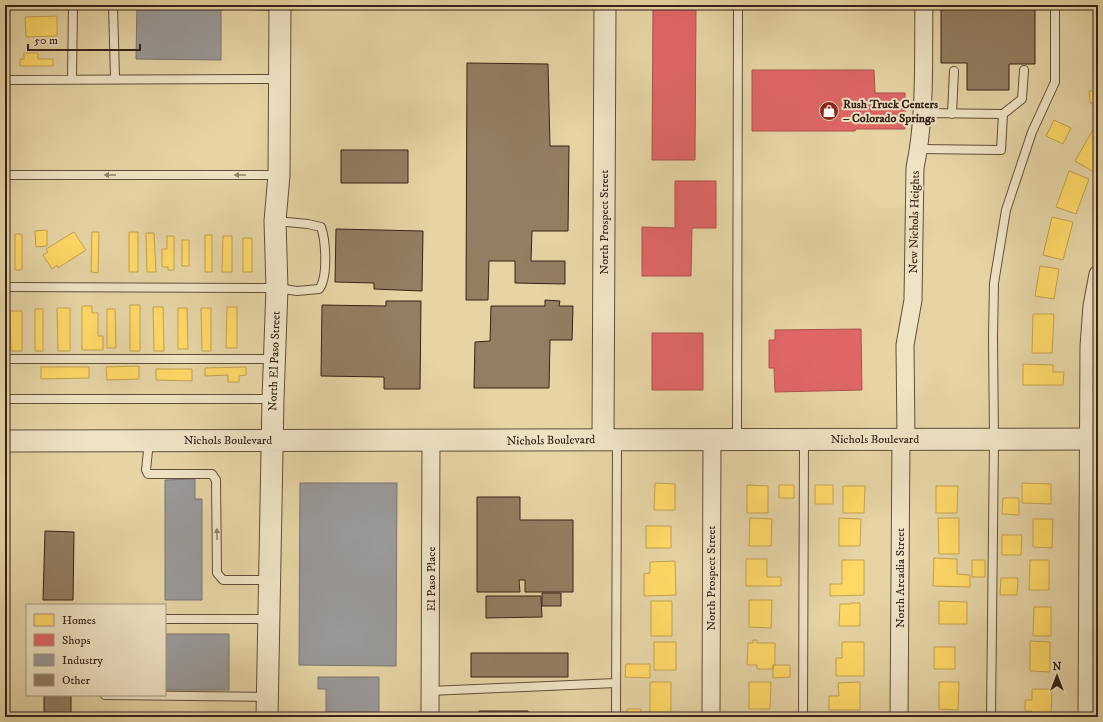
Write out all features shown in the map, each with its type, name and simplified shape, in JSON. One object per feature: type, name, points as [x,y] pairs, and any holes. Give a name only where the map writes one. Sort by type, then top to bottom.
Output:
[{"type":"street","name":"North Prospect Street","points":[[605,5],[610,439]]},
{"type":"street","name":"New Nichols Heights","points":[[903,438],[905,346],[913,300],[915,168],[919,149],[922,112],[924,5]]},
{"type":"street","name":"North El Paso Street","points":[[267,707],[272,439],[277,288],[275,221],[279,176],[280,6]]},
{"type":"street","points":[[1087,717],[1093,439],[1089,346],[1092,306],[1098,274]]},
{"type":"street","name":"Nichols Boulevard","points":[[5,441],[272,439],[431,441],[903,438],[1093,439]]},
{"type":"street","name":"North Arcadia Street","points":[[899,717],[903,438]]},
{"type":"street","name":"North Prospect Street","points":[[710,717],[712,440]]},
{"type":"street","name":"El Paso Place","points":[[430,717],[431,441]]},
{"type":"lane","points":[[72,79],[73,5]]},
{"type":"lane","points":[[113,5],[115,78]]},
{"type":"lane","points":[[246,5],[280,6]]},
{"type":"lane","points":[[736,439],[738,5]]},
{"type":"lane","points":[[991,717],[994,439],[992,336],[994,284],[1006,210],[1032,132],[1055,82],[1055,5]]},
{"type":"lane","points":[[922,112],[952,114],[1003,114],[1022,99],[1024,70]]},
{"type":"lane","points":[[952,114],[954,71]]},
{"type":"lane","points":[[5,80],[115,78],[280,79]]},
{"type":"lane","points":[[919,149],[1000,150],[1003,114]]},
{"type":"lane","points":[[5,175],[279,176]]},
{"type":"lane","points":[[5,287],[277,288],[297,291],[319,290],[324,284],[325,238],[321,227],[308,224],[275,221]]},
{"type":"lane","points":[[5,359],[274,359]]},
{"type":"lane","points":[[5,399],[273,399]]},
{"type":"lane","points":[[610,439],[616,717]]},
{"type":"lane","points":[[802,717],[804,439]]},
{"type":"lane","points":[[149,440],[146,470],[148,474],[212,474],[216,480],[218,574],[223,580],[270,580]]},
{"type":"lane","points":[[166,619],[269,619]]},
{"type":"lane","points":[[430,691],[616,684]]},
{"type":"lane","points":[[118,696],[267,707]]},
{"type":"building: Homes","points":[[17,5],[64,5],[64,9],[17,9]]},
{"type":"building: Homes","points":[[1098,5],[1098,21],[1097,21]]},
{"type":"building: Homes","points":[[57,16],[57,36],[26,37],[25,17]]},
{"type":"building: Homes","points":[[1095,29],[1098,29],[1098,66],[1095,66]]},
{"type":"building: Homes","points":[[24,53],[38,53],[38,59],[53,59],[53,66],[20,66],[20,59],[24,59]]},
{"type":"building: Homes","points":[[1096,80],[1098,80],[1097,117],[1096,103],[1090,103],[1089,91],[1097,91]]},
{"type":"building: Homes","points":[[1054,120],[1071,128],[1063,144],[1046,136]]},
{"type":"building: Homes","points":[[1094,128],[1098,131],[1098,164],[1094,172],[1075,161]]},
{"type":"building: Homes","points":[[1069,171],[1089,179],[1076,214],[1056,207]]},
{"type":"building: Homes","points":[[1052,217],[1073,222],[1063,260],[1043,255]]},
{"type":"building: Homes","points":[[47,230],[47,246],[36,247],[35,231]]},
{"type":"building: Homes","points":[[74,232],[86,250],[58,268],[57,265],[52,269],[43,255],[48,252],[46,249]]},
{"type":"building: Homes","points":[[92,232],[99,232],[98,273],[91,272]]},
{"type":"building: Homes","points":[[129,232],[138,232],[138,272],[129,272]]},
{"type":"building: Homes","points":[[146,233],[154,233],[156,272],[147,272]]},
{"type":"building: Homes","points":[[15,234],[22,234],[22,270],[15,270]]},
{"type":"building: Homes","points":[[205,235],[212,235],[212,272],[205,272]]},
{"type":"building: Homes","points":[[167,236],[174,236],[174,270],[168,270],[168,267],[162,267],[162,249],[167,249]]},
{"type":"building: Homes","points":[[223,236],[232,236],[232,272],[222,272]]},
{"type":"building: Homes","points":[[243,238],[252,238],[252,272],[243,272]]},
{"type":"building: Homes","points":[[182,240],[189,240],[189,266],[182,266]]},
{"type":"building: Homes","points":[[1040,266],[1059,269],[1054,299],[1035,296]]},
{"type":"building: Homes","points":[[130,305],[140,305],[140,351],[130,351]]},
{"type":"building: Homes","points":[[82,306],[92,306],[92,313],[98,313],[98,336],[103,336],[103,350],[82,350]]},
{"type":"building: Homes","points":[[153,307],[163,307],[164,351],[154,351]]},
{"type":"building: Homes","points":[[227,307],[237,307],[237,348],[226,348]]},
{"type":"building: Homes","points":[[57,308],[70,308],[70,351],[58,351]]},
{"type":"building: Homes","points":[[178,308],[187,308],[188,349],[178,349]]},
{"type":"building: Homes","points":[[201,308],[211,308],[211,351],[202,351]]},
{"type":"building: Homes","points":[[35,309],[43,309],[43,351],[35,351]]},
{"type":"building: Homes","points":[[107,309],[115,309],[116,348],[107,348]]},
{"type":"building: Homes","points":[[10,311],[22,311],[22,351],[11,351]]},
{"type":"building: Homes","points":[[1033,314],[1054,314],[1052,353],[1032,353]]},
{"type":"building: Homes","points":[[1023,364],[1053,365],[1053,372],[1064,372],[1063,385],[1023,385]]},
{"type":"building: Homes","points":[[139,366],[139,379],[107,380],[106,367]]},
{"type":"building: Homes","points":[[41,367],[89,367],[89,378],[41,379]]},
{"type":"building: Homes","points":[[246,367],[246,375],[239,376],[239,382],[228,382],[228,375],[205,376],[205,368]]},
{"type":"building: Homes","points":[[156,369],[192,369],[192,381],[156,380]]},
{"type":"building: Homes","points":[[655,483],[675,484],[675,510],[654,510]]},
{"type":"building: Homes","points":[[1022,483],[1051,484],[1051,504],[1022,503]]},
{"type":"building: Homes","points":[[747,485],[768,486],[768,513],[747,513]]},
{"type":"building: Homes","points":[[779,485],[794,485],[794,498],[779,498]]},
{"type":"building: Homes","points":[[815,485],[833,485],[833,504],[815,504]]},
{"type":"building: Homes","points":[[843,486],[865,486],[864,513],[843,513]]},
{"type":"building: Homes","points":[[936,486],[958,486],[957,513],[936,513]]},
{"type":"building: Homes","points":[[1003,498],[1019,498],[1019,515],[1002,514]]},
{"type":"building: Homes","points":[[750,518],[772,519],[771,546],[749,546]]},
{"type":"building: Homes","points":[[839,518],[861,519],[860,546],[839,546]]},
{"type":"building: Homes","points":[[938,518],[959,518],[959,554],[939,554]]},
{"type":"building: Homes","points":[[1033,519],[1053,519],[1052,548],[1033,547]]},
{"type":"building: Homes","points":[[646,526],[671,526],[671,548],[646,548]]},
{"type":"building: Homes","points":[[1002,535],[1022,535],[1021,555],[1002,555]]},
{"type":"building: Homes","points":[[934,558],[957,559],[957,574],[970,575],[970,587],[933,586]]},
{"type":"building: Homes","points":[[746,559],[767,559],[767,577],[781,577],[781,586],[746,586]]},
{"type":"building: Homes","points":[[842,560],[864,560],[864,595],[830,596],[830,584],[842,584]]},
{"type":"building: Homes","points":[[972,560],[985,560],[985,577],[972,577]]},
{"type":"building: Homes","points":[[1030,560],[1049,560],[1049,590],[1029,590]]},
{"type":"building: Homes","points":[[675,561],[676,595],[644,596],[644,574],[650,573],[650,562]]},
{"type":"building: Homes","points":[[1001,578],[1018,578],[1017,595],[1000,595]]},
{"type":"building: Homes","points":[[749,600],[772,600],[771,628],[749,627]]},
{"type":"building: Homes","points":[[651,601],[672,601],[672,636],[651,636]]},
{"type":"building: Homes","points":[[939,601],[967,602],[967,624],[939,624]]},
{"type":"building: Homes","points":[[860,603],[860,626],[839,626],[840,604]]},
{"type":"building: Homes","points":[[1034,607],[1051,607],[1051,636],[1033,636]]},
{"type":"building: Homes","points":[[753,640],[757,640],[757,643],[775,643],[775,665],[773,665],[773,669],[757,669],[757,665],[747,665],[748,643],[753,643]]},
{"type":"building: Homes","points":[[1030,641],[1050,642],[1050,672],[1030,671]]},
{"type":"building: Homes","points":[[654,642],[676,642],[676,670],[654,670]]},
{"type":"building: Homes","points":[[842,642],[864,642],[864,676],[836,676],[836,658],[842,658]]},
{"type":"building: Homes","points":[[934,647],[955,647],[955,669],[934,669]]},
{"type":"building: Homes","points":[[626,664],[650,664],[650,678],[625,677]]},
{"type":"building: Homes","points":[[773,665],[790,665],[790,677],[773,678]]},
{"type":"building: Homes","points":[[650,682],[671,682],[671,717],[650,717]]},
{"type":"building: Homes","points":[[749,682],[771,682],[770,709],[749,709]]},
{"type":"building: Homes","points":[[860,682],[860,710],[829,710],[829,696],[839,696],[838,683]]},
{"type":"building: Homes","points":[[939,682],[959,682],[958,710],[939,709]]},
{"type":"building: Homes","points":[[1032,689],[1052,689],[1051,717],[1032,717],[1032,711],[1025,711],[1025,700],[1032,700]]},
{"type":"building: Homes","points":[[627,709],[641,709],[641,717],[627,717]]},
{"type":"building: Shops","points":[[653,5],[696,5],[695,160],[652,160]]},
{"type":"building: Shops","name":"Rush Truck Centers – Colorado Springs","points":[[752,70],[874,70],[875,93],[905,93],[905,129],[856,129],[855,131],[752,131]]},
{"type":"building: Shops","points":[[675,181],[716,181],[716,228],[692,228],[691,276],[642,276],[642,227],[675,228]]},
{"type":"building: Shops","points":[[861,329],[862,390],[775,392],[774,368],[769,368],[769,340],[775,340],[775,330]]},
{"type":"building: Shops","points":[[652,333],[703,333],[703,390],[652,390]]},
{"type":"building: Industry","points":[[137,5],[221,5],[221,60],[136,59]]},
{"type":"building: Industry","points":[[195,479],[195,499],[202,499],[202,600],[165,600],[165,480]]},
{"type":"building: Industry","points":[[300,483],[397,483],[396,666],[299,665]]},
{"type":"building: Industry","points":[[166,634],[229,634],[229,690],[166,690]]},
{"type":"building: Industry","points":[[318,677],[379,677],[379,717],[326,717],[326,689],[318,689]]},
{"type":"building: Other","points":[[941,7],[1035,7],[1035,64],[1009,64],[1009,90],[967,90],[967,63],[941,63]]},
{"type":"building: Other","points":[[467,63],[548,64],[550,146],[569,146],[568,231],[532,231],[531,261],[565,261],[565,284],[515,283],[515,261],[489,261],[488,300],[466,300]]},
{"type":"building: Other","points":[[341,150],[408,150],[408,183],[341,183]]},
{"type":"building: Other","points":[[336,229],[423,231],[422,291],[374,289],[374,283],[335,282]]},
{"type":"building: Other","points":[[545,300],[560,301],[559,306],[573,306],[572,340],[550,340],[549,388],[474,388],[475,342],[490,341],[491,306],[545,306]]},
{"type":"building: Other","points":[[386,301],[421,301],[420,389],[384,389],[384,377],[321,376],[322,305],[386,306]]},
{"type":"building: Other","points":[[477,497],[520,497],[520,520],[573,520],[573,592],[525,592],[525,580],[519,580],[520,592],[477,592]]},
{"type":"building: Other","points":[[45,531],[74,532],[73,600],[43,600]]},
{"type":"building: Other","points":[[542,593],[561,593],[561,606],[542,606]]},
{"type":"building: Other","points":[[486,596],[541,596],[542,617],[486,618]]},
{"type":"building: Other","points":[[471,653],[568,653],[568,677],[471,677]]},
{"type":"building: Other","points":[[44,696],[71,696],[71,717],[44,717]]},
{"type":"building: Other","points":[[479,711],[528,711],[528,717],[479,717]]},
{"type":"place","name":"Rush Truck Centers – Colorado Springs","points":[[829,111]]}]
